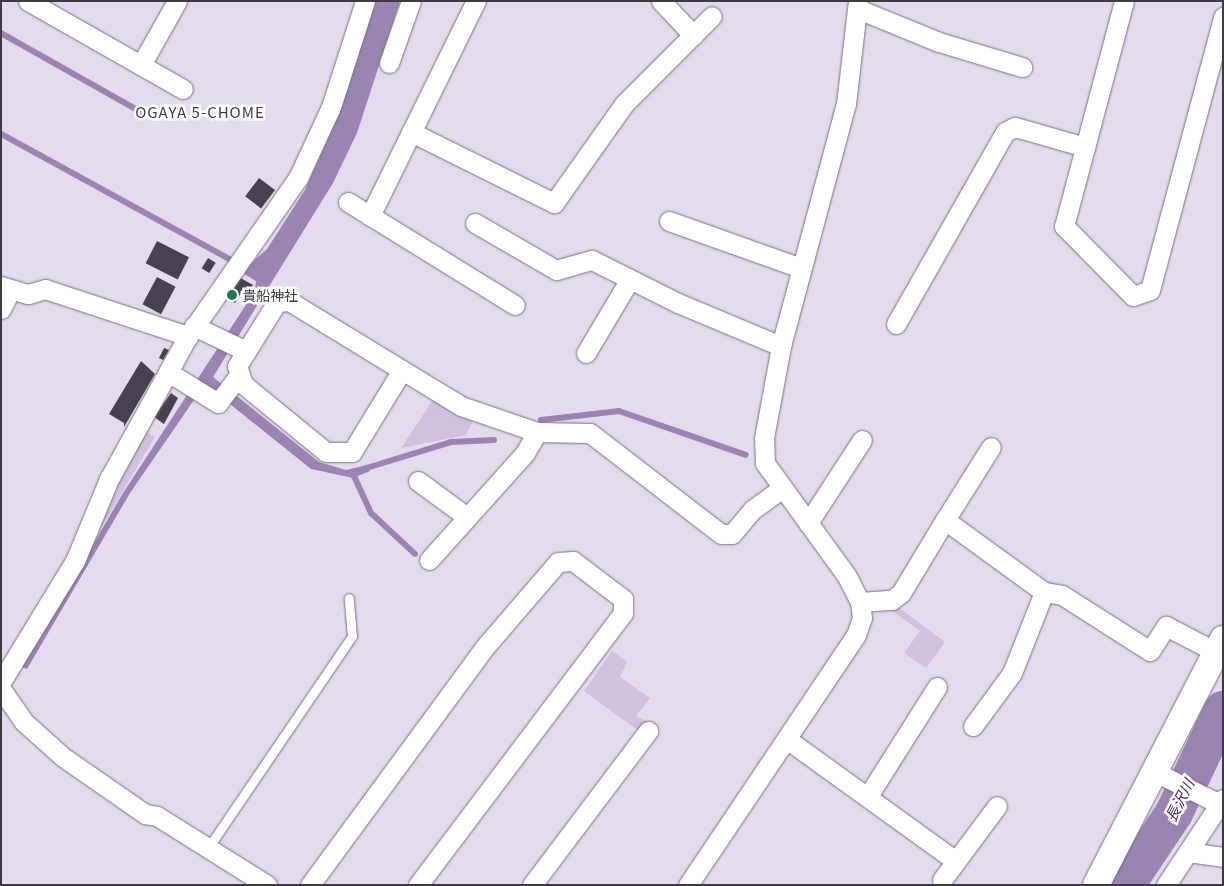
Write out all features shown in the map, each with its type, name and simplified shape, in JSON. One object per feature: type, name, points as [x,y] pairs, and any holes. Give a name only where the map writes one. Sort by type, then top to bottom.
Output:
[{"type":"street","points":[[28,1],[54,8],[141,65],[183,89]]},
{"type":"street","points":[[141,65],[177,1]]},
{"type":"street","points":[[1,682],[75,561],[109,479],[191,331],[230,270],[243,257],[298,178],[316,142],[365,1]]},
{"type":"street","points":[[389,63],[411,1]]},
{"type":"street","points":[[370,216],[476,1]]},
{"type":"street","points":[[661,1],[693,35]]},
{"type":"street","points":[[1124,1],[1064,226],[1133,296],[1150,290],[1223,16]]},
{"type":"street","points":[[688,885],[788,740],[856,635],[862,618],[860,602],[808,523],[765,463],[764,438],[781,346],[846,104],[858,5],[939,42],[1022,67]]},
{"type":"street","points":[[411,132],[554,203],[624,104],[712,16]]},
{"type":"street","points":[[896,324],[1005,132],[1015,127],[1085,146]]},
{"type":"street","points":[[348,202],[514,305]]},
{"type":"street","points":[[669,221],[801,268]]},
{"type":"street","points":[[475,223],[556,270],[592,260],[630,279],[781,346]]},
{"type":"street","points":[[586,353],[630,279]]},
{"type":"street","points":[[1,309],[6,287],[28,294],[45,289],[234,345]]},
{"type":"street","points":[[234,345],[277,302],[289,301],[461,406],[536,432],[590,433],[721,534],[732,534],[752,510],[782,488]]},
{"type":"street","points":[[216,388],[238,366],[234,345]]},
{"type":"street","points":[[168,372],[216,388],[243,384],[326,452],[352,452],[402,370]]},
{"type":"street","points":[[429,560],[525,453],[536,432]]},
{"type":"street","points":[[808,523],[862,440]]},
{"type":"street","points":[[860,602],[892,600],[901,593],[944,520],[991,447]]},
{"type":"street","points":[[418,481],[467,517]]},
{"type":"street","points":[[944,520],[1044,592],[1062,595],[1150,652],[1166,626],[1220,646],[1161,775],[1096,885]]},
{"type":"street","points":[[310,885],[484,648],[558,562],[573,561],[623,598],[623,613],[418,885]]},
{"type":"street","points":[[973,726],[1012,673],[1044,592]]},
{"type":"street","points":[[868,796],[937,687]]},
{"type":"street","points":[[1,689],[24,722],[63,757],[145,814],[157,816],[267,885]]},
{"type":"street","points":[[532,885],[648,732]]},
{"type":"street","points":[[788,740],[956,861]]},
{"type":"street","points":[[1161,775],[1218,801],[1166,885]]},
{"type":"street","points":[[942,880],[997,806]]},
{"type":"street","points":[[1188,852],[1223,857]]},
{"type":"lane","points":[[208,848],[352,636],[349,598]]},
{"type":"shaded area","points":[[374,1],[400,1],[357,133],[333,183],[213,377],[319,462],[346,470],[367,465],[370,471],[353,478],[311,469],[205,384],[130,493],[27,669],[22,667],[123,493],[255,291],[256,281],[241,272],[267,249],[305,190],[331,131]]},
{"type":"shaded area","points":[[433,400],[473,421],[466,435],[401,448]]},
{"type":"shaded area","points":[[144,430],[155,437],[85,555],[110,489]]},
{"type":"shaded area","points":[[884,605],[895,605],[945,642],[926,668],[904,653],[920,631]]},
{"type":"shaded area","points":[[612,651],[627,662],[620,677],[650,698],[636,716],[650,723],[640,732],[584,691]]},
{"type":"building","points":[[259,178],[275,190],[261,208],[245,196]]},
{"type":"building","points":[[157,241],[189,257],[178,280],[146,263]]},
{"type":"building","points":[[208,258],[216,263],[209,273],[202,268]]},
{"type":"building","points":[[237,276],[253,285],[249,292],[243,289],[235,303],[223,296]]},
{"type":"building","points":[[157,277],[176,287],[161,314],[142,304]]},
{"type":"building","points":[[164,348],[169,350],[163,360],[159,358]]},
{"type":"building","points":[[141,361],[155,374],[124,427],[124,423],[109,414]]},
{"type":"building","points":[[171,393],[178,398],[164,424],[154,417]]},
{"type":"waterway","points":[[1,33],[143,113]]},
{"type":"waterway","points":[[1,134],[237,263]]},
{"type":"waterway","points":[[541,420],[619,411],[746,455]]},
{"type":"waterway","points":[[360,470],[451,442],[494,440]]},
{"type":"waterway","points":[[353,474],[371,513],[415,554]]},
{"type":"waterway","name":"長沢川","points":[[1126,885],[1174,813],[1223,710]]},
{"type":"place","name":"貴船神社","points":[[232,295]]},
{"type":"district","name":"OGAYA 5-CHOME","points":[[200,112]]}]
